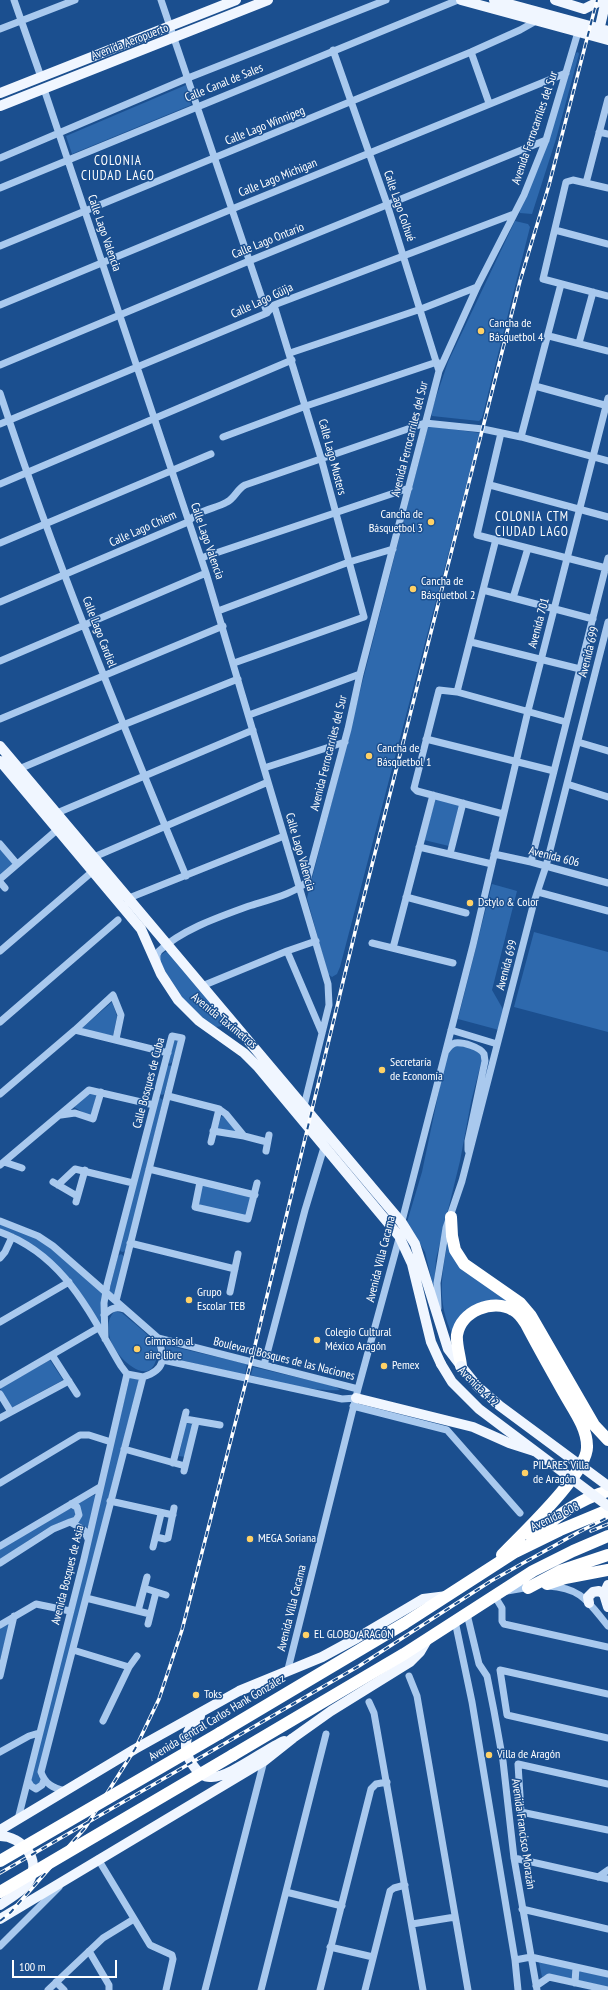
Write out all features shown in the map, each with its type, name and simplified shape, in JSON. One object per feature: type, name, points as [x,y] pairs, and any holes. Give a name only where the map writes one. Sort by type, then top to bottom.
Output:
[{"type":"highway","points":[[452,1216],[452,1236],[455,1250],[464,1264],[520,1303],[531,1316],[587,1414],[594,1425],[608,1440]]},
{"type":"highway","points":[[461,1366],[457,1335],[464,1320],[477,1309],[493,1305],[504,1306],[513,1310],[520,1315],[526,1324],[575,1413],[588,1446],[586,1456],[574,1476],[492,1566]]},
{"type":"highway","points":[[518,1550],[559,1516],[582,1502],[608,1491]]},
{"type":"highway","name":"Avenida 608","points":[[518,1550],[560,1530],[608,1510]]},
{"type":"highway","points":[[0,1892],[427,1640],[533,1571],[573,1551],[608,1536]]},
{"type":"highway","name":"Avenida Central Carlos Hank González","points":[[0,1861],[405,1624],[518,1550]]},
{"type":"highway","points":[[528,1588],[560,1570],[608,1555]]},
{"type":"highway","points":[[542,1586],[565,1578],[608,1570]]},
{"type":"main road","name":"Avenida Aeropuerto","points":[[0,93],[236,0]]},
{"type":"main road","name":"Avenida Aeropuerto","points":[[0,106],[174,39],[268,0]]},
{"type":"main road","points":[[461,0],[536,21],[601,32],[608,40]]},
{"type":"main road","points":[[494,0],[579,28]]},
{"type":"main road","points":[[555,0],[585,4],[602,0]]},
{"type":"main road","points":[[601,32],[606,11],[606,0]]},
{"type":"main road","points":[[579,28],[585,4]]},
{"type":"main road","name":"Avenida Taxímetros","points":[[0,746],[129,898],[166,945],[304,1106],[327,1141],[399,1236]]},
{"type":"main road","name":"Avenida Taxímetros","points":[[0,761],[141,929],[158,968],[168,985],[188,1011],[244,1053],[327,1141],[402,1224]]},
{"type":"main road","points":[[147,940],[154,938],[156,933]]},
{"type":"main road","points":[[212,1030],[221,1032],[229,1026],[229,1017]]},
{"type":"main road","name":"Avenida 412","points":[[402,1224],[415,1244],[448,1349],[461,1366],[478,1386],[500,1406],[608,1486]]},
{"type":"main road","name":"Avenida 412","points":[[399,1236],[412,1264],[431,1342],[441,1364],[452,1382],[479,1409],[608,1506]]},
{"type":"main road","points":[[356,1398],[473,1427],[509,1443],[534,1451]]},
{"type":"main road","points":[[608,1584],[604,1594],[608,1608]]},
{"type":"main road","points":[[589,1603],[588,1597],[593,1592],[599,1591],[604,1594]]},
{"type":"main road","name":"Avenida Central Carlos Hank González","points":[[0,1830],[240,1690],[288,1669],[322,1657],[423,1599],[447,1596]]},
{"type":"main road","points":[[0,1918],[98,1859],[152,1830],[264,1761],[292,1738],[331,1711],[410,1662],[420,1652],[427,1640]]},
{"type":"main road","points":[[215,1704],[189,1728],[185,1741],[186,1754],[190,1763],[204,1775],[210,1777],[220,1776],[230,1772],[270,1747],[292,1738]]},
{"type":"main road","points":[[0,1836],[18,1840],[27,1848],[32,1859],[33,1867],[31,1876],[22,1889],[0,1905]]},
{"type":"street","points":[[14,0],[41,77]]},
{"type":"street","points":[[0,29],[75,0]]},
{"type":"street","points":[[161,0],[267,313]]},
{"type":"street","name":"Calle Canal de Sales","points":[[0,158],[188,78],[386,0]]},
{"type":"street","name":"Calle Canal de Sales","points":[[0,188],[458,0]]},
{"type":"street","name":"Calle Lago Winnipeg","points":[[0,246],[470,52],[520,30],[536,21]]},
{"type":"street","name":"Avenida Ferrocarriles del Sur","points":[[299,889],[307,881],[345,742],[360,674],[439,371],[477,287],[514,214],[546,140],[579,28]]},
{"type":"street","name":"Calle Lago Colhué","points":[[334,50],[387,204],[439,371]]},
{"type":"street","points":[[470,52],[489,103]]},
{"type":"street","name":"Calle Lago Michigan","points":[[0,305],[232,208],[566,73]]},
{"type":"street","name":"Calle Lago Valencia","points":[[44,89],[60,133],[136,367],[172,470],[223,626],[328,984],[328,1005],[304,1106]]},
{"type":"street","points":[[586,183],[608,99]]},
{"type":"street","points":[[599,132],[608,134]]},
{"type":"street","name":"Calle Lago Ontario","points":[[0,365],[387,204],[546,140]]},
{"type":"street","points":[[608,188],[568,180],[543,279],[608,296]]},
{"type":"street","name":"Calle Lago Güija","points":[[0,424],[267,313],[274,305],[514,214]]},
{"type":"street","points":[[555,230],[608,244]]},
{"type":"street","points":[[521,437],[561,284]]},
{"type":"street","points":[[0,484],[154,419],[291,357],[421,310],[477,287]]},
{"type":"street","points":[[579,342],[593,292]]},
{"type":"street","name":"Calle Lago Musters","points":[[274,305],[306,406],[364,617]]},
{"type":"street","points":[[548,336],[579,342],[608,351]]},
{"type":"street","points":[[223,437],[306,406],[437,362]]},
{"type":"street","points":[[535,386],[607,403]]},
{"type":"street","name":"Calle Lago Cardiel","points":[[0,393],[64,576],[186,876]]},
{"type":"street","name":"Avenida 701","points":[[494,854],[541,659],[607,403]]},
{"type":"street","points":[[425,423],[456,426],[521,437],[608,460]]},
{"type":"street","name":"Calle Lago Chiem","points":[[0,602],[188,522],[194,516],[228,502],[234,497],[238,490],[245,485],[425,423]]},
{"type":"street","points":[[501,433],[490,485],[476,535],[568,557],[606,568]]},
{"type":"street","points":[[0,543],[211,454]]},
{"type":"street","points":[[490,485],[580,508],[608,517]]},
{"type":"street","points":[[201,558],[409,488]]},
{"type":"street","points":[[458,692],[496,539]]},
{"type":"street","points":[[513,598],[528,548]]},
{"type":"street","points":[[218,611],[349,562],[393,549]]},
{"type":"street","name":"Avenida 699","points":[[531,862],[608,558]]},
{"type":"street","points":[[0,661],[206,573]]},
{"type":"street","points":[[483,590],[592,619]]},
{"type":"street","points":[[234,663],[364,617],[375,620]]},
{"type":"street","name":"Avenida 699","points":[[438,1315],[437,1283],[446,1228],[452,1216],[468,1160],[497,1044],[546,866],[608,622]]},
{"type":"street","points":[[0,719],[223,626]]},
{"type":"street","points":[[471,642],[580,669]]},
{"type":"street","points":[[249,715],[360,674]]},
{"type":"street","points":[[19,769],[123,724],[238,679]]},
{"type":"street","points":[[503,814],[433,795],[414,788],[439,690],[458,692],[566,722]]},
{"type":"street","points":[[56,813],[253,730]]},
{"type":"street","points":[[426,739],[554,770]]},
{"type":"street","points":[[264,768],[345,742]]},
{"type":"street","points":[[578,742],[608,751]]},
{"type":"street","points":[[94,857],[268,782]]},
{"type":"street","points":[[567,784],[608,797]]},
{"type":"street","points":[[393,948],[433,795]]},
{"type":"street","points":[[450,854],[463,803]]},
{"type":"street","points":[[5,888],[0,881],[17,864],[58,829]]},
{"type":"street","points":[[129,898],[284,836]]},
{"type":"street","points":[[0,844],[17,864]]},
{"type":"street","points":[[419,847],[492,864]]},
{"type":"street","name":"Avenida 606","points":[[494,854],[531,862],[608,883]]},
{"type":"street","name":"Avenida Villa Cacama","points":[[288,1669],[356,1398],[399,1236],[494,854]]},
{"type":"street","points":[[0,952],[93,871]]},
{"type":"street","points":[[158,968],[157,954],[181,934],[241,909],[299,889]]},
{"type":"street","points":[[538,892],[608,911]]},
{"type":"street","points":[[406,897],[466,914]]},
{"type":"street","points":[[0,1022],[118,920]]},
{"type":"street","points":[[202,986],[287,951],[316,941]]},
{"type":"street","points":[[372,943],[453,963]]},
{"type":"street","points":[[287,951],[322,1032]]},
{"type":"street","points":[[0,1094],[75,1030],[113,995],[121,1015],[116,1039]]},
{"type":"street","points":[[75,1030],[168,1053]]},
{"type":"street","points":[[451,1030],[497,1044]]},
{"type":"street","name":"Calle Bosques de Cuba","points":[[105,1339],[105,1292],[172,1036],[182,1038],[116,1301]]},
{"type":"street","points":[[444,1055],[451,1045],[457,1043],[478,1048],[484,1054],[485,1061],[468,1141],[468,1160]]},
{"type":"street","points":[[2,1164],[88,1091],[102,1092],[154,1105]]},
{"type":"street","points":[[59,1115],[75,1113],[93,1119],[102,1092]]},
{"type":"street","points":[[168,1096],[219,1109],[226,1114],[244,1136]]},
{"type":"street","points":[[211,1142],[219,1109]]},
{"type":"street","points":[[213,1131],[244,1136],[267,1142]]},
{"type":"street","points":[[266,1152],[269,1135]]},
{"type":"street","points":[[264,1365],[320,1156],[327,1141]]},
{"type":"street","points":[[2,1164],[22,1168]]},
{"type":"street","points":[[85,1170],[77,1199],[56,1184],[75,1169],[85,1170],[133,1183]]},
{"type":"street","points":[[149,1170],[255,1195]]},
{"type":"street","points":[[200,1182],[195,1207],[248,1219],[257,1183]]},
{"type":"street","name":"Boulevard Bosques de las Naciones","points":[[0,1221],[38,1236],[53,1246],[158,1338],[264,1365],[356,1398]]},
{"type":"street","points":[[0,1232],[41,1253],[69,1282],[81,1298],[98,1328],[128,1374],[143,1377],[155,1372],[163,1360],[158,1338]]},
{"type":"street","points":[[0,1258],[5,1252],[12,1237]]},
{"type":"street","points":[[130,1244],[235,1269]]},
{"type":"street","points":[[230,1292],[238,1254]]},
{"type":"street","points":[[0,1322],[69,1282]]},
{"type":"street","points":[[104,1315],[110,1310],[118,1307],[126,1310]]},
{"type":"street","points":[[0,1385],[98,1328]]},
{"type":"street","points":[[52,1355],[77,1394]]},
{"type":"street","name":"Boulevard Bosques de las Naciones","points":[[163,1360],[342,1399],[356,1398]]},
{"type":"street","name":"Avenida Bosques de Asia","points":[[18,1819],[128,1374]]},
{"type":"street","name":"Avenida Bosques de Asia","points":[[44,1780],[41,1772],[143,1377]]},
{"type":"street","points":[[0,1418],[69,1381]]},
{"type":"street","points":[[0,1394],[11,1412]]},
{"type":"street","points":[[356,1398],[447,1430],[520,1513]]},
{"type":"street","points":[[173,1463],[185,1415],[196,1422],[220,1425]]},
{"type":"street","points":[[124,1449],[173,1463],[185,1468],[196,1422]]},
{"type":"street","points":[[0,1483],[80,1435],[89,1434],[111,1442]]},
{"type":"street","points":[[0,1546],[100,1487]]},
{"type":"street","points":[[110,1501],[161,1514],[174,1512],[167,1539],[156,1537]]},
{"type":"street","points":[[0,1563],[53,1529],[76,1520],[79,1515],[77,1508],[71,1504]]},
{"type":"street","points":[[154,1547],[161,1514]]},
{"type":"street","points":[[70,1522],[84,1530],[88,1540]]},
{"type":"street","points":[[138,1611],[147,1577]]},
{"type":"street","points":[[608,1626],[589,1603],[574,1590],[561,1587],[542,1586],[497,1594],[502,1608],[502,1623],[608,1647]]},
{"type":"street","points":[[144,1588],[166,1595]]},
{"type":"street","points":[[148,1624],[156,1592]]},
{"type":"street","points":[[86,1598],[150,1614]]},
{"type":"street","points":[[0,1625],[36,1604],[70,1611]]},
{"type":"street","name":"Avenida Francisco Morazán","points":[[466,1614],[479,1664],[487,1676],[501,1754],[522,1909],[537,1988]]},
{"type":"street","points":[[0,1676],[14,1616]]},
{"type":"street","points":[[455,1621],[465,1664],[515,1960],[518,1990]]},
{"type":"street","points":[[72,1650],[129,1667]]},
{"type":"street","points":[[103,1721],[129,1667],[137,1656]]},
{"type":"street","points":[[465,1664],[479,1664]]},
{"type":"street","points":[[608,1694],[500,1670],[507,1715],[608,1738]]},
{"type":"street","points":[[409,1676],[417,1696],[468,1990]]},
{"type":"street","points":[[369,1702],[374,1713],[387,1782],[423,1990]]},
{"type":"street","points":[[0,1752],[29,1736],[39,1733]]},
{"type":"street","points":[[261,1990],[326,1734]]},
{"type":"street","points":[[205,1990],[264,1761]]},
{"type":"street","points":[[608,1784],[518,1764],[521,1812],[608,1830]]},
{"type":"street","points":[[28,1781],[31,1786],[36,1789],[42,1785],[44,1780],[55,1788],[65,1791]]},
{"type":"street","points":[[320,1990],[371,1789],[376,1784],[387,1782]]},
{"type":"street","points":[[514,1858],[608,1879]]},
{"type":"street","points":[[98,1859],[150,1945],[169,1952],[173,1957],[166,1990]]},
{"type":"street","points":[[598,1877],[608,1870]]},
{"type":"street","points":[[0,1946],[69,1877]]},
{"type":"street","points":[[365,1990],[390,1891],[394,1888],[405,1885]]},
{"type":"street","points":[[286,1892],[342,1906]]},
{"type":"street","points":[[522,1909],[608,1929]]},
{"type":"street","points":[[412,1924],[455,1918]]},
{"type":"street","points":[[48,1990],[103,1938],[134,1919]]},
{"type":"street","points":[[330,1947],[373,1957]]},
{"type":"street","points":[[89,1951],[109,1985],[109,1990]]},
{"type":"street","points":[[515,1960],[531,1957],[608,1974]]},
{"type":"street","points":[[575,1983],[576,1967]]},
{"type":"street","points":[[537,1988],[549,1977],[608,1990]]},
{"type":"street","points":[[56,1982],[64,1990]]},
{"type":"shaded area","points":[[578,52],[579,54],[556,139],[532,214],[520,213],[519,210],[539,167],[576,53]]},
{"type":"shaded area","points":[[186,85],[191,105],[72,154],[66,136]]},
{"type":"shaded area","points":[[515,221],[528,224],[530,227],[482,418],[479,421],[432,416],[431,412],[448,362]]},
{"type":"shaded area","points":[[428,426],[480,433],[340,967],[337,974],[332,977],[328,974],[307,898]]},
{"type":"shaded area","points":[[436,797],[460,804],[449,846],[424,840]]},
{"type":"shaded area","points":[[0,849],[12,863],[12,868],[0,878]]},
{"type":"shaded area","points":[[492,884],[517,891],[492,990],[504,1011],[499,1030],[458,1019]]},
{"type":"shaded area","points":[[534,932],[608,952],[608,1032],[514,1007]]},
{"type":"shaded area","points":[[165,952],[170,952],[225,1018],[226,1023],[223,1026],[215,1027],[189,1007],[172,985],[160,961],[161,955]]},
{"type":"shaded area","points":[[112,1002],[117,1016],[113,1036],[81,1029]]},
{"type":"shaded area","points":[[174,1039],[179,1040],[170,1064],[168,1061]]},
{"type":"shaded area","points":[[452,1045],[468,1047],[481,1053],[482,1059],[471,1102],[460,1161],[436,1259],[434,1290],[425,1252],[407,1222],[422,1172],[448,1048]]},
{"type":"shaded area","points":[[166,1065],[172,1066],[164,1094],[162,1095],[158,1092]]},
{"type":"shaded area","points":[[89,1092],[97,1093],[91,1117],[74,1107]]},
{"type":"shaded area","points":[[160,1098],[163,1100],[126,1251],[122,1252],[119,1249],[157,1099]]},
{"type":"shaded area","points":[[223,1116],[238,1134],[217,1130],[221,1117]]},
{"type":"shaded area","points":[[202,1183],[254,1196],[248,1218],[197,1205]]},
{"type":"shaded area","points":[[0,1222],[38,1238],[65,1258],[102,1293],[102,1327],[58,1269],[0,1232]]},
{"type":"shaded area","points":[[448,1239],[450,1247],[510,1300],[508,1305],[492,1300],[483,1301],[465,1310],[456,1322],[453,1336],[444,1311],[442,1299],[442,1276]]},
{"type":"shaded area","points":[[121,1254],[125,1257],[115,1296],[109,1292],[118,1256]]},
{"type":"shaded area","points":[[115,1311],[122,1313],[156,1345],[157,1356],[152,1368],[145,1371],[138,1370],[122,1358],[116,1350],[109,1333],[109,1321]]},
{"type":"shaded area","points":[[165,1343],[170,1346],[247,1364],[245,1375],[167,1357]]},
{"type":"shaded area","points":[[50,1360],[63,1380],[11,1408],[0,1388]]},
{"type":"shaded area","points":[[253,1367],[334,1386],[340,1390],[307,1388],[261,1378],[251,1375]]},
{"type":"shaded area","points":[[130,1377],[139,1380],[40,1766],[38,1775],[42,1781],[41,1786],[32,1786],[30,1778]]},
{"type":"shaded area","points":[[186,1423],[193,1425],[185,1457],[179,1456]]},
{"type":"shaded area","points":[[97,1494],[88,1527],[84,1527],[78,1523],[82,1514],[78,1503]]},
{"type":"shaded area","points":[[69,1509],[75,1509],[77,1513],[73,1519],[56,1524],[46,1529],[0,1560],[0,1549]]},
{"type":"shaded area","points":[[10,1623],[0,1660],[0,1628]]},
{"type":"shaded area","points":[[539,1962],[608,1977],[608,1987],[549,1974],[542,1977]]},
{"type":"railway","points":[[0,1921],[11,1912],[85,1828],[135,1749],[159,1699],[182,1630],[251,1362],[356,928],[520,281],[549,185],[597,0]]},
{"type":"railway","points":[[0,1873],[359,1666],[491,1581],[608,1517]]},
{"type":"railway","points":[[591,1531],[608,1524]]},
{"type":"place","name":"Cancha de Básquetbol 4","points":[[481,331]]},
{"type":"place","name":"Cancha de Básquetbol 3","points":[[431,522]]},
{"type":"place","name":"Cancha de Básquetbol 2","points":[[413,589]]},
{"type":"place","name":"Cancha de Básquetbol 1","points":[[369,756]]},
{"type":"place","name":"Dstylo & Color","points":[[470,903]]},
{"type":"place","name":"Secretaría de Economía","points":[[382,1070]]},
{"type":"place","name":"Grupo Escolar TEB","points":[[189,1300]]},
{"type":"place","name":"Colegio Cultural México Aragón","points":[[317,1340]]},
{"type":"place","name":"Gimnasio al aire libre","points":[[137,1349]]},
{"type":"place","name":"Pemex","points":[[384,1366]]},
{"type":"place","name":"PILARES Villa de Aragón","points":[[525,1473]]},
{"type":"place","name":"MEGA Soriana","points":[[250,1539]]},
{"type":"place","name":"EL GLOBO ARAGÓN","points":[[306,1635]]},
{"type":"place","name":"Toks","points":[[196,1695]]},
{"type":"place","name":"Villa de Aragón","points":[[489,1755]]},
{"type":"district","name":"COLONIA CIUDAD LAGO","points":[[118,168]]},
{"type":"district","name":"COLONIA CTM CIUDAD LAGO","points":[[532,524]]}]
